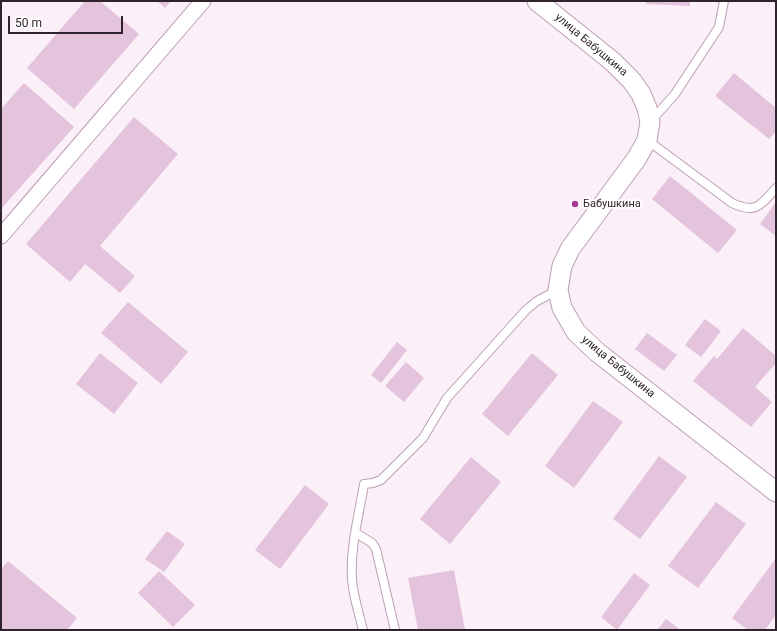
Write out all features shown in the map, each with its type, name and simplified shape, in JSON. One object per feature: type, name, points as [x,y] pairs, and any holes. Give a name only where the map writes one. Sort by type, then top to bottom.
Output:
[{"type":"street","points":[[1,236],[202,1]]},
{"type":"street","name":"улица Бабушкина","points":[[539,2],[612,61],[632,81],[644,101],[649,131],[637,158],[570,249],[562,266],[558,290],[562,308],[568,321],[576,332],[596,352],[776,492]]},
{"type":"lane","points":[[724,1],[719,27],[649,131],[732,203],[744,209],[756,207],[764,202],[776,188]]},
{"type":"lane","points":[[363,630],[352,579],[352,554],[364,484],[381,480],[423,438],[447,398],[526,310],[537,301],[558,290]]},
{"type":"lane","points":[[356,534],[372,543],[376,549],[395,630]]},
{"type":"building","points":[[85,1],[100,1],[139,34],[74,109],[27,68]]},
{"type":"building","points":[[157,1],[171,1],[165,8]]},
{"type":"building","points":[[646,1],[690,1],[690,6],[646,4]]},
{"type":"building","points":[[734,73],[776,108],[776,131],[769,139],[715,96]]},
{"type":"building","points":[[24,83],[74,127],[1,209],[1,109]]},
{"type":"building","points":[[134,117],[178,154],[100,246],[135,276],[120,293],[85,264],[70,282],[26,244]]},
{"type":"building","points":[[670,176],[737,230],[718,253],[652,199]]},
{"type":"building","points":[[776,202],[776,236],[760,224]]},
{"type":"building","points":[[128,302],[188,352],[161,384],[101,333]]},
{"type":"building","points":[[705,319],[721,331],[701,357],[685,345]]},
{"type":"building","points":[[743,328],[776,356],[776,363],[755,387],[772,402],[751,427],[693,381],[714,356],[717,359]]},
{"type":"building","points":[[647,333],[677,355],[664,371],[635,349]]},
{"type":"building","points":[[397,342],[407,350],[381,383],[371,375]]},
{"type":"building","points":[[100,353],[138,383],[114,414],[76,384]]},
{"type":"building","points":[[532,353],[558,375],[508,436],[482,414]]},
{"type":"building","points":[[406,362],[424,378],[404,402],[385,386]]},
{"type":"building","points":[[593,401],[623,422],[574,488],[545,466]]},
{"type":"building","points":[[659,456],[687,477],[640,539],[613,519]]},
{"type":"building","points":[[471,457],[501,482],[450,544],[420,519]]},
{"type":"building","points":[[305,485],[329,504],[280,569],[255,550]]},
{"type":"building","points":[[716,502],[746,524],[698,588],[668,566]]},
{"type":"building","points":[[167,531],[185,544],[164,572],[145,559]]},
{"type":"building","points":[[776,558],[776,615],[765,630],[748,630],[732,618]]},
{"type":"building","points":[[8,561],[77,618],[67,630],[1,630],[1,569]]},
{"type":"building","points":[[454,570],[465,630],[418,630],[408,578]]},
{"type":"building","points":[[159,571],[195,605],[173,627],[138,593]]},
{"type":"building","points":[[634,573],[650,585],[617,630],[601,617]]},
{"type":"building","points":[[666,619],[681,630],[657,630]]},
{"type":"place","name":"Бабушкина","points":[[575,204]]}]
